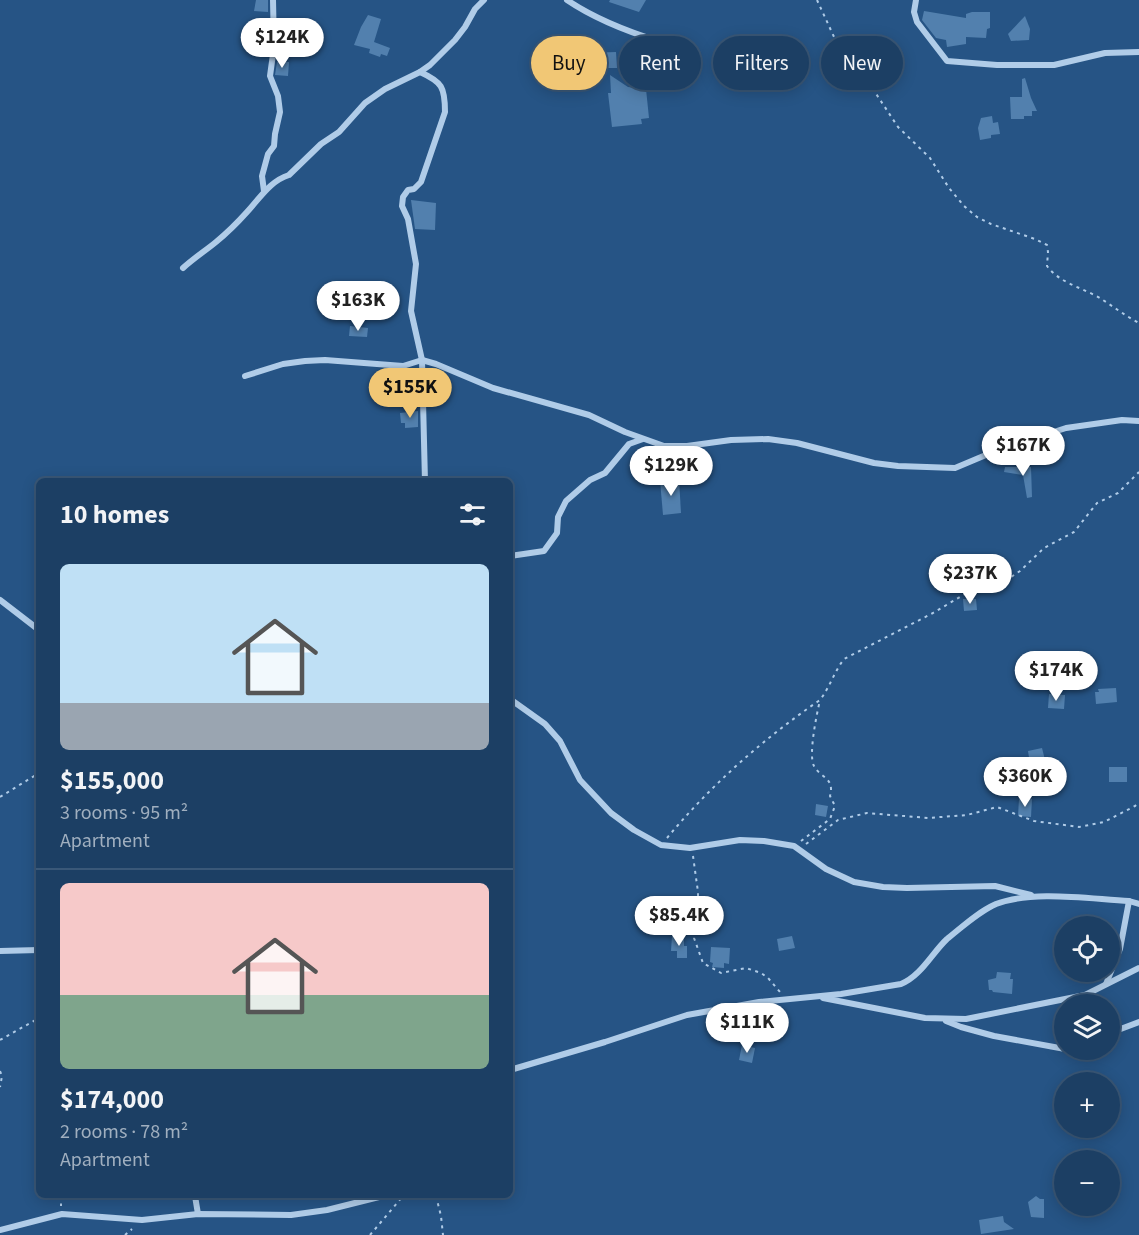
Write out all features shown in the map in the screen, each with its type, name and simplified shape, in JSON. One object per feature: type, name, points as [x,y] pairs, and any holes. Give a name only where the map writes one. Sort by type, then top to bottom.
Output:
[{"type":"street","points":[[264,191],[262,176],[268,154],[274,146],[280,112],[278,96],[270,76],[274,47],[273,0]]},
{"type":"street","points":[[183,268],[246,214],[264,191],[289,176],[321,144],[339,132],[370,99],[420,72],[445,51],[484,0]]},
{"type":"street","points":[[567,0],[587,14],[642,36]]},
{"type":"street","points":[[916,0],[914,12],[916,22],[947,61],[997,65],[1054,65],[1105,53],[1139,52]]},
{"type":"street","points":[[420,72],[439,82],[444,89],[445,100],[445,112],[421,182],[414,189],[408,190],[403,197],[402,206],[408,219],[416,264],[411,311],[422,360],[425,478]]},
{"type":"street","points":[[245,376],[283,364],[305,361],[325,360],[403,366],[422,360],[493,387],[589,416],[664,446],[768,439],[797,443],[874,463],[898,466],[955,468],[993,452],[1066,428],[1122,420],[1139,421]]},
{"type":"street","points":[[513,556],[544,551],[557,533],[558,517],[566,501],[590,480],[605,473],[629,444],[643,439]]},
{"type":"street","points":[[0,600],[36,628]]},
{"type":"street","points":[[513,701],[545,724],[560,741],[580,780],[611,813],[634,830],[661,845],[690,848],[740,840],[764,841],[797,848],[826,869],[854,882],[883,887],[996,886],[1034,896],[1129,901],[1139,904]]},
{"type":"street","points":[[513,1069],[687,1015],[759,1002],[902,984],[910,981],[945,941],[985,910],[996,904],[1034,896]]},
{"type":"street","points":[[1106,985],[1120,949],[1129,901]]},
{"type":"street","points":[[0,951],[36,950]]},
{"type":"street","points":[[815,996],[925,1018],[966,1019],[1067,999],[1097,990],[1139,968]]},
{"type":"street","points":[[944,1020],[977,1032],[1054,1046]]},
{"type":"street","points":[[1120,1029],[1139,1022]]},
{"type":"street","points":[[195,1198],[198,1214]]},
{"type":"street","points":[[0,1230],[62,1214],[142,1220],[198,1214],[291,1215],[327,1210],[375,1198]]},
{"type":"path","points":[[817,0],[835,39],[844,52],[865,77],[898,127],[930,158],[949,188],[964,206],[976,217],[1047,245],[1047,266],[1050,270],[1139,323]]},
{"type":"path","points":[[661,845],[699,801],[766,738],[820,700],[844,659],[933,614],[990,579],[1011,577],[1044,548],[1074,532],[1097,503],[1118,493],[1139,472]]},
{"type":"path","points":[[797,848],[830,819],[836,806],[830,796],[832,790],[829,782],[825,775],[814,768],[812,760],[814,730],[820,700]]},
{"type":"path","points":[[0,797],[36,775]]},
{"type":"path","points":[[797,848],[838,820],[867,813],[928,818],[968,815],[997,807],[1034,821],[1079,828],[1104,822],[1139,802]]},
{"type":"path","points":[[690,848],[695,862],[698,892],[694,938],[703,963],[721,973],[746,968],[760,973],[768,978],[785,999]]},
{"type":"path","points":[[0,1040],[36,1020]]},
{"type":"path","points":[[0,1071],[2,1076],[0,1087]]},
{"type":"path","points":[[370,1235],[401,1198]]},
{"type":"path","points":[[436,1198],[443,1235]]},
{"type":"building","points":[[256,0],[268,0],[268,12],[254,11]]},
{"type":"building","points":[[610,0],[646,0],[639,12],[609,2]]},
{"type":"building","points":[[924,11],[966,18],[966,14],[972,12],[990,12],[990,28],[987,29],[986,38],[966,37],[966,44],[947,47],[946,40],[936,38],[922,20]]},
{"type":"building","points":[[368,15],[381,19],[374,42],[390,48],[387,56],[381,54],[380,57],[369,53],[370,49],[354,45]]},
{"type":"building","points":[[1025,16],[1030,29],[1029,40],[1011,41],[1008,34]]},
{"type":"building","points":[[258,29],[268,29],[269,44],[258,44]]},
{"type":"building","points":[[607,52],[616,52],[617,68],[607,68]]},
{"type":"building","points":[[277,62],[289,62],[288,76],[275,75]]},
{"type":"building","points":[[610,75],[619,81],[619,90],[646,90],[649,118],[641,119],[642,124],[612,127],[608,93],[611,93]]},
{"type":"building","points":[[1025,78],[1037,111],[1032,111],[1032,116],[1024,116],[1024,119],[1011,119],[1010,97],[1022,97],[1022,79]]},
{"type":"building","points":[[992,116],[993,123],[998,122],[1000,134],[980,140],[978,128],[981,118]]},
{"type":"building","points":[[411,200],[436,203],[435,230],[415,229]]},
{"type":"building","points":[[350,326],[368,328],[367,337],[349,336]]},
{"type":"building","points":[[418,411],[418,427],[405,428],[405,423],[401,423],[400,413]]},
{"type":"building","points":[[1005,467],[1031,467],[1032,497],[1027,498],[1023,475],[1004,472]]},
{"type":"building","points":[[679,479],[681,513],[663,515],[660,480]]},
{"type":"building","points":[[963,599],[976,599],[977,610],[964,611]]},
{"type":"building","points":[[1116,688],[1117,702],[1096,704],[1095,692],[1099,692],[1098,689]]},
{"type":"building","points":[[1049,694],[1065,695],[1064,709],[1048,708]]},
{"type":"building","points":[[1042,748],[1045,760],[1030,764],[1028,751]]},
{"type":"building","points":[[1109,767],[1127,767],[1127,782],[1109,782]]},
{"type":"building","points":[[1019,799],[1032,799],[1031,817],[1018,816]]},
{"type":"building","points":[[816,804],[828,806],[826,817],[815,815]]},
{"type":"building","points":[[672,936],[684,937],[687,958],[677,958],[677,951],[671,951]]},
{"type":"building","points":[[792,936],[795,948],[779,951],[777,939]]},
{"type":"building","points":[[711,947],[730,948],[729,964],[724,963],[724,968],[712,967]]},
{"type":"building","points":[[997,972],[1011,973],[1012,994],[989,990],[988,980],[996,978]]},
{"type":"building","points":[[742,1045],[755,1048],[752,1063],[739,1060]]},
{"type":"building","points":[[1036,1196],[1044,1199],[1044,1218],[1031,1217],[1028,1202]]},
{"type":"building","points":[[1003,1216],[1004,1222],[1014,1229],[981,1234],[979,1220]]}]
